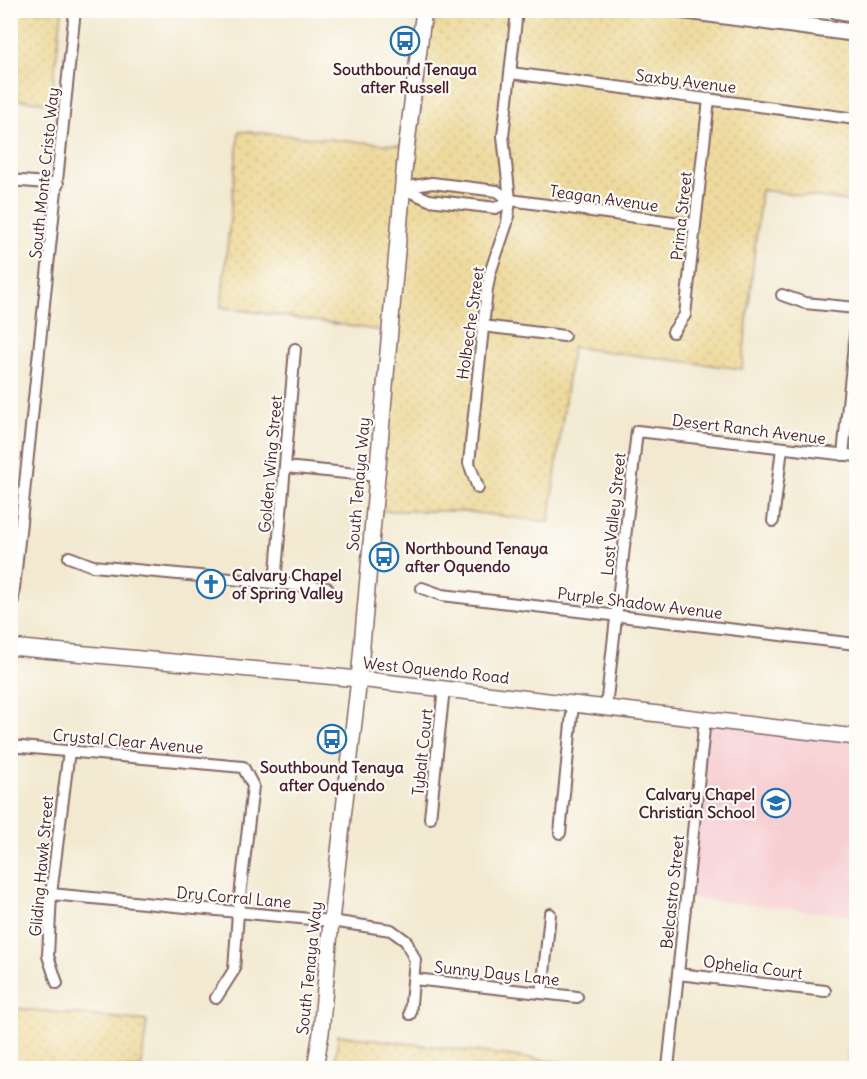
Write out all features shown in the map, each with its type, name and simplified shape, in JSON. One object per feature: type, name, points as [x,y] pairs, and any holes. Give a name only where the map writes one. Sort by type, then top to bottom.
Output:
[{"type":"main road","points":[[683,10],[856,33]]},
{"type":"main road","points":[[837,10],[856,13]]},
{"type":"street","name":"South Monte Cristo Way","points":[[10,626],[75,10]]},
{"type":"street","name":"South Tenaya Way","points":[[315,1068],[321,1033],[331,921],[359,679],[403,188],[424,10]]},
{"type":"street","name":"Holbeche Street","points":[[478,488],[469,463],[490,273],[507,223],[510,200],[503,136],[516,20]]},
{"type":"street","name":"Saxby Avenue","points":[[511,73],[856,118]]},
{"type":"street","name":"Prima Street","points":[[672,332],[685,315],[709,99]]},
{"type":"street","points":[[10,180],[58,184]]},
{"type":"street","name":"Teagan Avenue","points":[[403,188],[432,183],[497,191],[510,200],[695,225]]},
{"type":"street","name":"Teagan Avenue","points":[[403,188],[429,200],[496,208],[510,200]]},
{"type":"street","points":[[782,295],[805,303],[856,308]]},
{"type":"street","points":[[843,455],[856,325]]},
{"type":"street","points":[[483,326],[564,336]]},
{"type":"street","name":"Golden Wing Street","points":[[275,583],[295,349]]},
{"type":"street","name":"Desert Ranch Avenue","points":[[637,431],[856,456]]},
{"type":"street","name":"Lost Valley Street","points":[[606,707],[637,431]]},
{"type":"street","points":[[773,521],[782,447]]},
{"type":"street","points":[[285,466],[377,476]]},
{"type":"street","points":[[69,557],[93,566],[327,588]]},
{"type":"street","name":"Purple Shadow Avenue","points":[[422,588],[442,595],[856,644]]},
{"type":"street","name":"West Oquendo Road","points":[[10,647],[444,688],[856,737]]},
{"type":"street","name":"Tybalt Court","points":[[430,818],[444,688]]},
{"type":"street","points":[[560,833],[573,704]]},
{"type":"street","name":"Belcastro Street","points":[[668,1068],[705,719]]},
{"type":"street","name":"Crystal Clear Avenue","points":[[10,746],[243,767],[252,786],[238,913]]},
{"type":"street","name":"Gliding Hawk Street","points":[[57,983],[48,956],[51,894],[69,751]]},
{"type":"street","name":"Dry Corral Lane","points":[[51,894],[383,928],[402,937],[413,953],[415,968],[410,1014]]},
{"type":"street","points":[[216,998],[234,970],[238,913]]},
{"type":"street","points":[[542,993],[550,914]]},
{"type":"street","name":"Ophelia Court","points":[[678,974],[825,991]]},
{"type":"street","name":"Sunny Days Lane","points":[[414,979],[577,997]]},
{"type":"shaded area","name":"Calvary Chapel Christian School","points":[[705,719],[856,737],[856,916],[687,898]]},
{"type":"shaded area","points":[[856,963],[856,1068],[845,1068]]},
{"type":"sand","points":[[11,10],[62,11],[51,103],[11,99]]},
{"type":"sand","points":[[681,10],[856,33],[856,202],[761,190],[742,369],[572,347],[549,522],[462,511],[374,511],[390,332],[221,307],[239,131],[417,147],[427,42],[439,11]]},
{"type":"sand","points":[[11,1008],[147,1021],[141,1068],[11,1068]]},
{"type":"sand","points":[[338,1035],[611,1068],[335,1068]]},
{"type":"place","name":"Southbound Tenaya after Russell","points":[[405,41]]},
{"type":"place","name":"Northbound Tenaya after Oquendo","points":[[384,557]]},
{"type":"place","name":"Calvary Chapel of Spring Valley","points":[[211,584]]},
{"type":"place","name":"Southbound Tenaya after Oquendo","points":[[332,739]]},
{"type":"place","name":"Calvary Chapel Christian School","points":[[776,803]]}]
